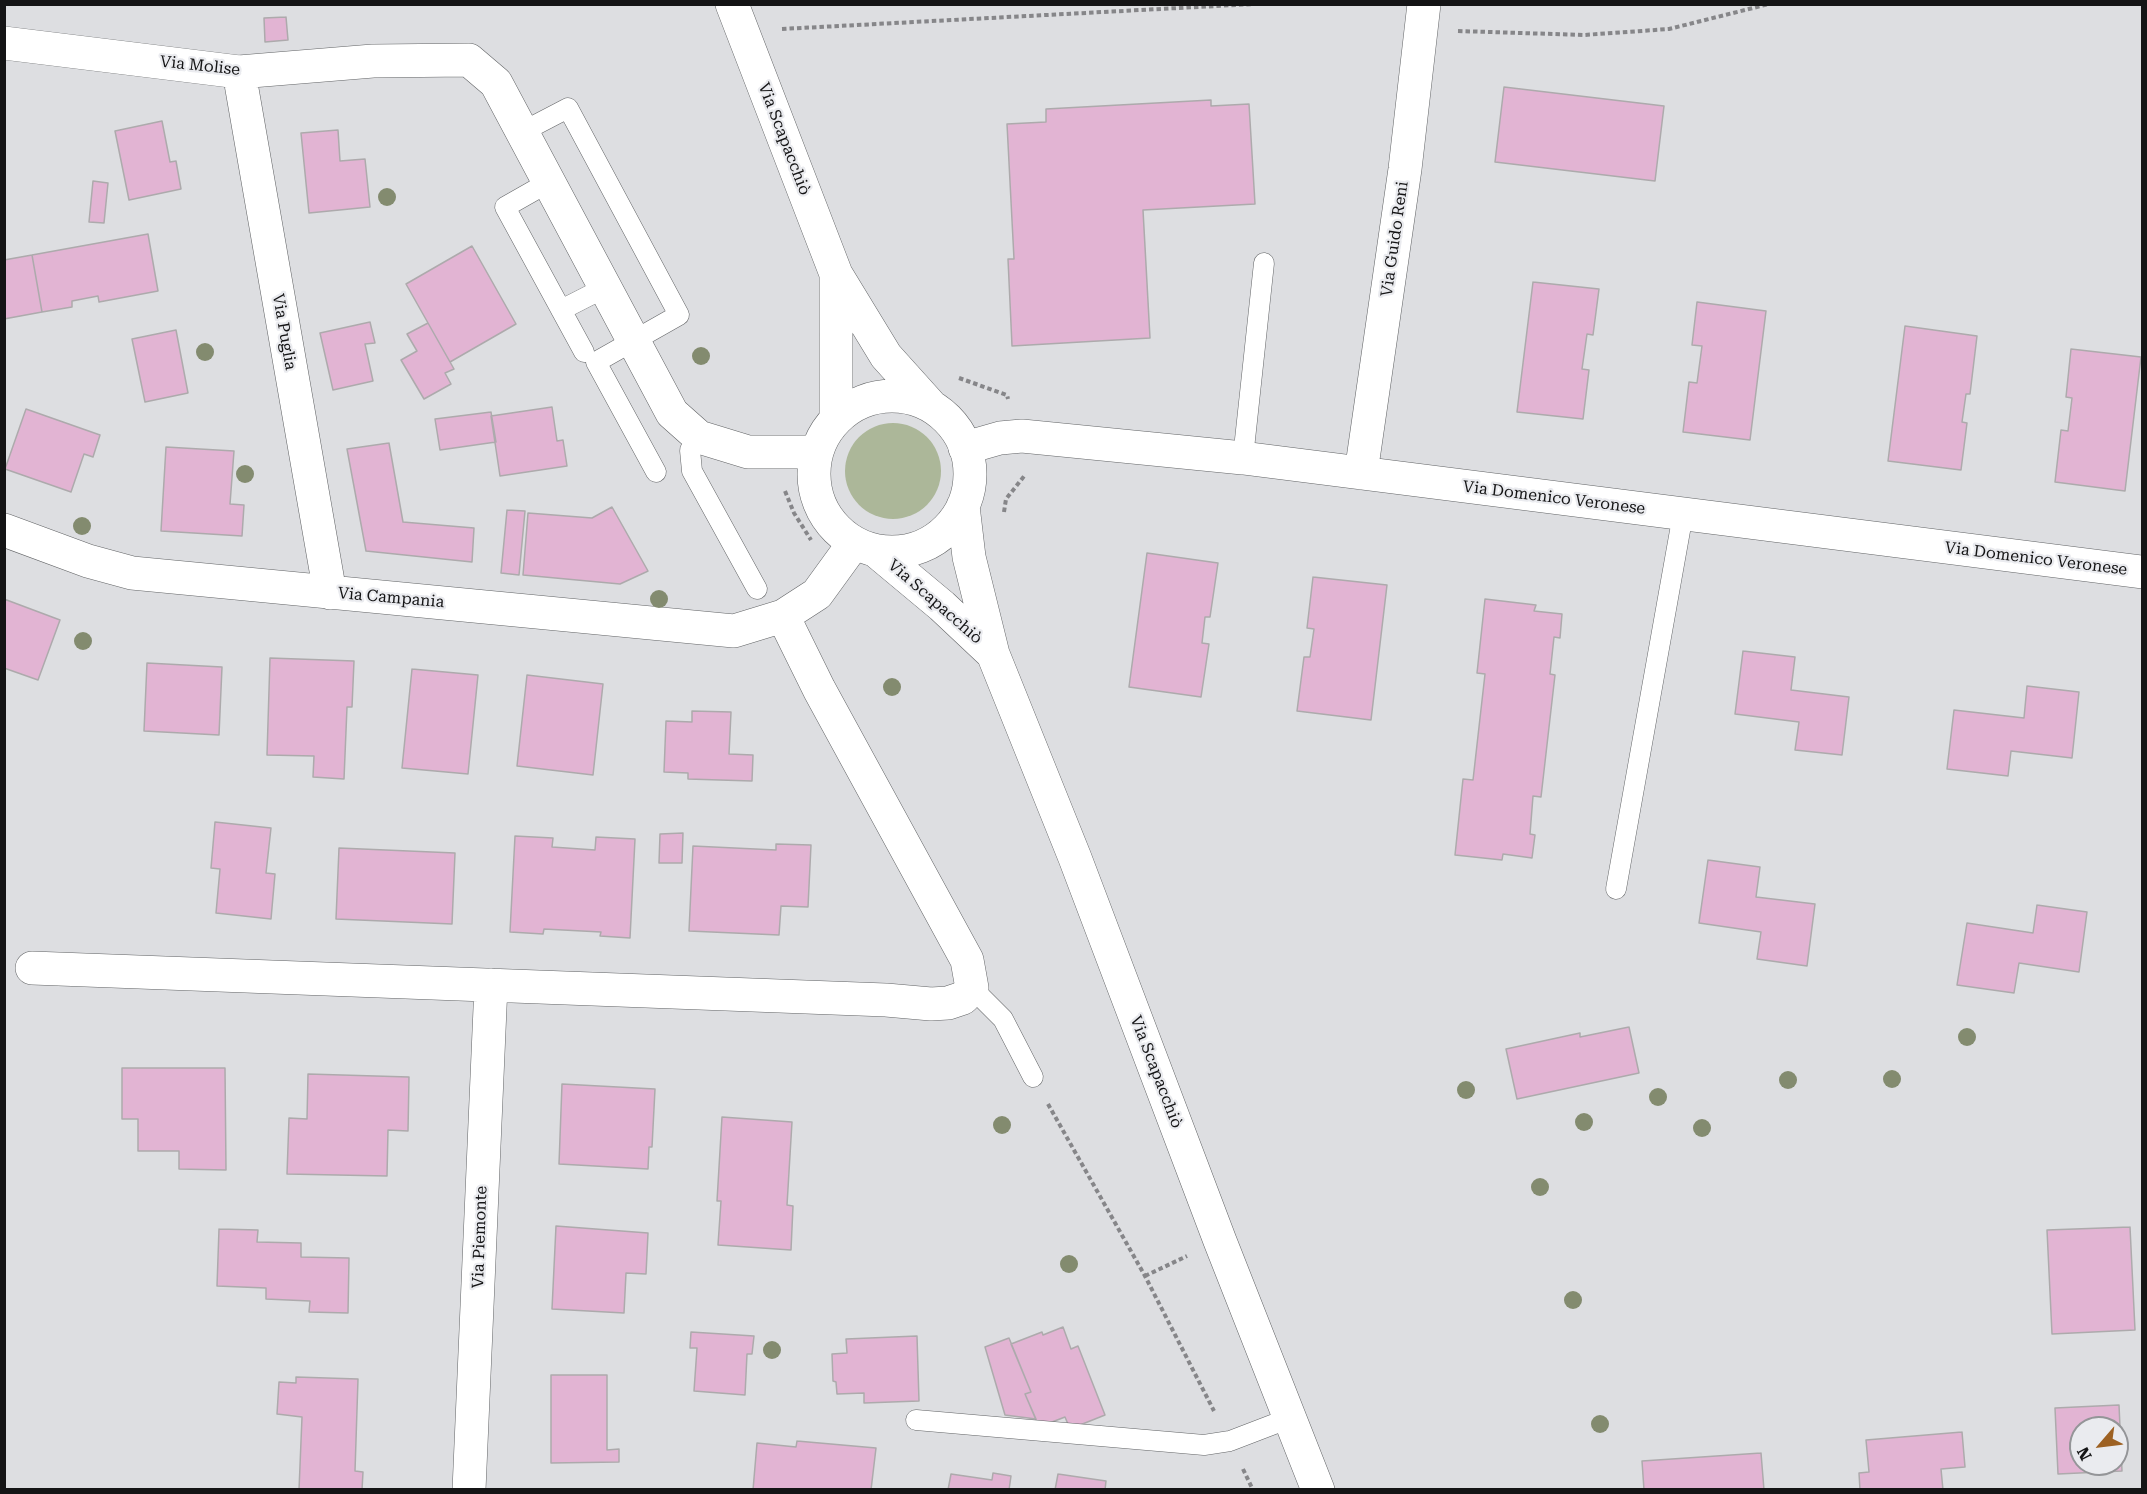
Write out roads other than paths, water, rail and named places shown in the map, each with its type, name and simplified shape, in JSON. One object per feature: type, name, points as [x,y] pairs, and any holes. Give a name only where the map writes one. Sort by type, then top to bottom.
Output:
[{"type":"street","name":"Via Scapacchiò","points":[[732,4],[836,274],[886,356],[933,408],[952,425],[966,448],[970,468],[969,487],[963,506],[948,528],[928,544],[902,552],[865,547]]},
{"type":"street","name":"Via Guido Reni","points":[[1361,473],[1403,181],[1422,17]]},
{"type":"street","name":"Via Molise","points":[[4,44],[239,72],[373,61],[469,60],[496,83],[522,132]]},
{"type":"street","name":"Via Puglia","points":[[239,72],[330,593]]},
{"type":"street","points":[[522,132],[672,413],[699,437],[748,452],[816,452]]},
{"type":"street","name":"Via Scapacchiò","points":[[836,274],[836,419]]},
{"type":"street","name":"Via Scapacchiò","points":[[933,408],[909,398],[882,396],[858,404],[836,419],[824,434],[816,452],[813,474],[817,497],[826,517],[841,533],[865,547],[942,606],[993,654]]},
{"type":"street","name":"Via Domenico Veronese","points":[[966,448],[1000,438],[1022,436],[1243,458],[2142,572]]},
{"type":"street","name":"Via Scapacchiò","points":[[963,506],[969,557],[993,654],[1075,858],[1220,1241],[1318,1490]]},
{"type":"street","name":"Via Campania","points":[[4,530],[88,561],[132,573],[734,631],[783,616],[817,594],[865,547]]},
{"type":"street","points":[[32,968],[931,1004],[948,1004],[963,998],[972,988],[967,960],[819,690],[783,616]]},
{"type":"street","name":"Via Piemonte","points":[[470,1490],[491,985]]},
{"type":"lane","points":[[522,132],[568,108],[679,315],[596,362],[656,472]]},
{"type":"lane","points":[[549,182],[505,207],[584,352]]},
{"type":"lane","points":[[1243,458],[1264,263]]},
{"type":"lane","points":[[561,310],[606,287]]},
{"type":"lane","points":[[699,437],[690,450],[692,471],[757,589]]},
{"type":"lane","points":[[1616,888],[1683,514]]},
{"type":"lane","points":[[972,988],[1003,1019],[1033,1077]]},
{"type":"lane","points":[[916,1420],[1203,1445],[1230,1441],[1290,1418]]}]
